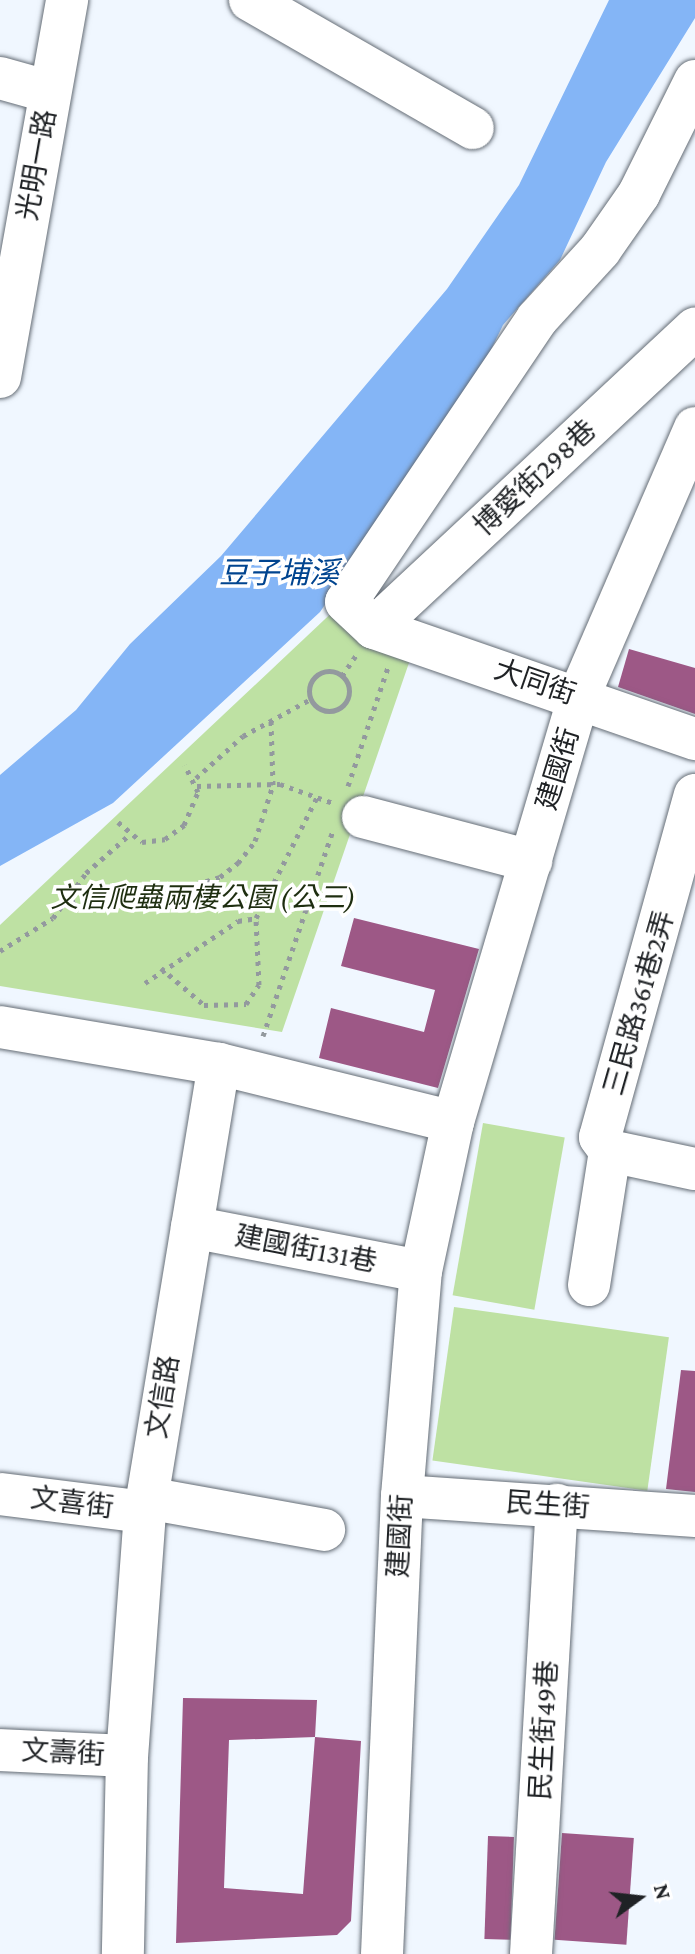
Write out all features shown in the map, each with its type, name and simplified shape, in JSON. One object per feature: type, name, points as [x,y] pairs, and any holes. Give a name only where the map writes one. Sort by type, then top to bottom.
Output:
[{"type":"street","name":"光明一路","points":[[0,377],[67,0]]},
{"type":"street","points":[[250,0],[473,128]]},
{"type":"street","points":[[0,78],[50,92]]},
{"type":"street","points":[[386,632],[346,602],[537,319],[600,250],[639,194],[695,81]]},
{"type":"street","name":"博愛街298巷","points":[[386,632],[695,329]]},
{"type":"street","name":"建國街","points":[[382,1954],[402,1496],[421,1271],[453,1122],[579,696],[695,428]]},
{"type":"street","name":"大同街","points":[[386,632],[579,696],[695,739]]},
{"type":"street","name":"三民路361巷2弄","points":[[610,1151],[600,1137],[684,853],[695,795]]},
{"type":"street","points":[[352,812],[531,861]]},
{"type":"street","points":[[0,1027],[219,1064],[453,1122]]},
{"type":"street","name":"文信路","points":[[123,1954],[127,1756],[146,1505],[219,1064]]},
{"type":"street","points":[[589,1285],[610,1151],[695,1169]]},
{"type":"street","name":"建國街131巷","points":[[192,1227],[421,1271]]},
{"type":"street","name":"文喜街","points":[[0,1494],[146,1505],[324,1530]]},
{"type":"street","name":"民生街","points":[[402,1496],[695,1516]]},
{"type":"street","name":"民生街49巷","points":[[531,1954],[557,1505]]},
{"type":"street","name":"文壽街","points":[[0,1750],[127,1756]]},
{"type":"path","points":[[263,1036],[352,812],[386,632]]},
{"type":"path","points":[[323,672],[336,672],[348,687],[347,700],[332,711],[311,699],[312,679],[323,672]]},
{"type":"path","points":[[196,778],[221,751],[311,699]]},
{"type":"path","points":[[62,905],[125,891],[124,899],[176,901],[187,887],[220,877],[255,841],[273,785],[271,721]]},
{"type":"path","points":[[118,822],[128,836],[153,842],[174,833],[193,815],[196,778],[185,765]]},
{"type":"path","points":[[197,786],[273,785],[317,797],[352,812]]},
{"type":"path","points":[[161,967],[204,1005],[246,1004],[259,985],[256,918],[317,797]]},
{"type":"path","points":[[0,951],[38,930],[128,836]]},
{"type":"path","points":[[145,983],[161,967],[238,921],[256,918]]},
{"type":"green space","name":"文信爬蟲兩棲公園 (公三)","points":[[341,604],[411,657],[282,1032],[0,986],[0,925]]},
{"type":"green space","points":[[483,1123],[565,1137],[534,1310],[453,1295]]},
{"type":"green space","points":[[454,1307],[669,1337],[647,1491],[432,1460]]},
{"type":"water","name":"豆子埔溪","points":[[609,0],[695,0],[695,18],[606,162],[560,260],[503,325],[469,395],[320,612],[113,803],[0,866],[0,775],[76,710],[130,644],[221,556],[447,289],[519,185]]},
{"type":"building","points":[[629,649],[695,668],[695,714],[618,687]]},
{"type":"building","points":[[354,918],[479,949],[438,1088],[319,1058],[331,1008],[424,1032],[435,990],[341,966]]},
{"type":"building","points":[[681,1370],[695,1371],[695,1492],[666,1489]]},
{"type":"building","points":[[183,1698],[317,1700],[315,1737],[361,1741],[351,1921],[337,1935],[176,1943]],"holes":[[[315,1737],[303,1894],[224,1888],[229,1740]]]},
{"type":"building","points":[[562,1833],[634,1838],[626,1945],[555,1940]]},
{"type":"building","points":[[488,1836],[514,1837],[510,1940],[484,1939]]}]
